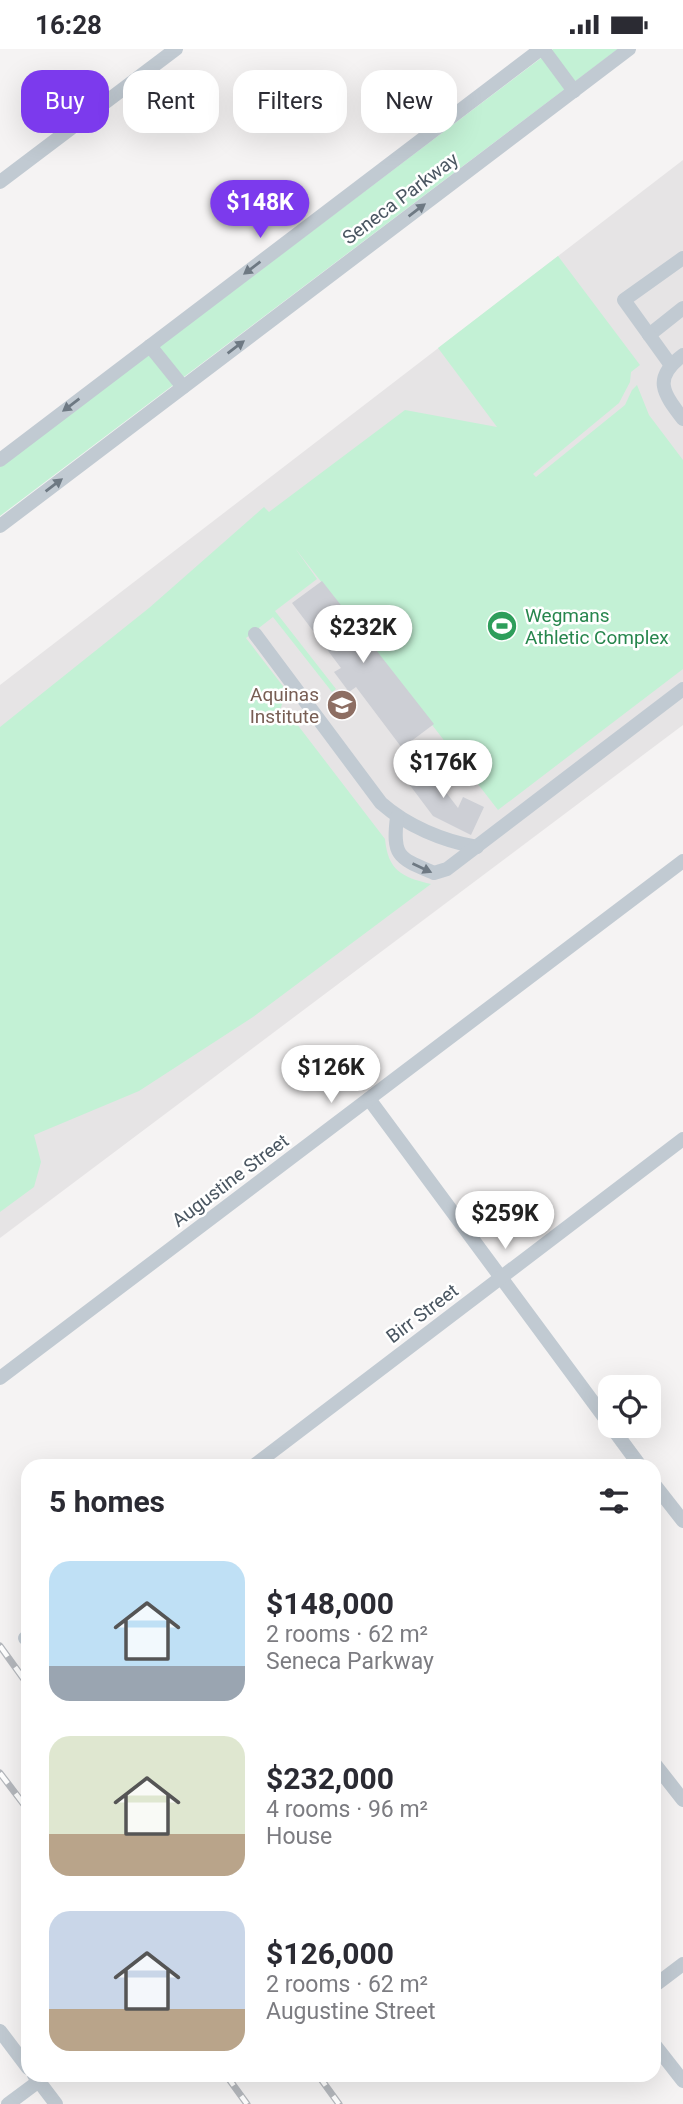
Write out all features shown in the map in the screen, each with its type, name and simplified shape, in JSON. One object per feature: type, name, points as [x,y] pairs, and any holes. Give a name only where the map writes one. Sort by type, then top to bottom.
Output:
[{"type":"street","points":[[0,182],[176,49]]},
{"type":"street","name":"Seneca Parkway","points":[[0,460],[542,49],[574,91]]},
{"type":"street","name":"Seneca Parkway","points":[[0,526],[629,49]]},
{"type":"street","points":[[670,365],[624,300],[683,258]]},
{"type":"street","points":[[649,335],[683,308]]},
{"type":"street","points":[[150,346],[183,387]]},
{"type":"street","points":[[681,413],[663,389],[664,376],[670,365],[683,355]]},
{"type":"street","points":[[255,634],[382,803],[397,817],[457,843],[477,847]]},
{"type":"street","points":[[397,817],[394,837],[396,849],[402,858],[434,873],[447,869],[683,689]]},
{"type":"street","name":"Augustine Street","points":[[0,1377],[683,861]]},
{"type":"street","points":[[369,1099],[635,1459]]},
{"type":"street","name":"Birr Street","points":[[262,1459],[683,1139]]},
{"type":"street","points":[[661,1493],[683,1521]]},
{"type":"street","points":[[661,1772],[683,1800]]},
{"type":"street","points":[[661,1981],[683,1964]]},
{"type":"street","points":[[0,2031],[21,2058]]},
{"type":"street","points":[[661,2053],[683,2081]]},
{"type":"street","points":[[8,2104],[32,2082]]},
{"type":"street","points":[[39,2082],[56,2104]]},
{"type":"shaded area","name":"Aquinas Institute","points":[[683,160],[683,725],[0,1238],[0,685]]},
{"type":"green space","points":[[553,49],[618,49],[0,516],[0,467],[442,133],[457,133],[457,122]]},
{"type":"green space","name":"Aquinas Institute","points":[[558,256],[640,365],[631,372],[630,382],[619,403],[533,474],[536,477],[625,405],[637,385],[649,415],[683,460],[683,669],[498,810],[295,548],[317,579],[275,611],[336,689],[332,692],[273,617],[246,638],[289,694],[282,705],[281,719],[290,715],[385,839],[389,858],[398,871],[431,884],[253,1017],[139,1091],[34,1135],[41,1162],[34,1187],[0,1212],[0,727],[149,608],[264,507],[269,512],[405,410],[497,427],[438,348]]},
{"type":"building","points":[[322,581],[434,724],[402,748],[356,687],[349,692],[334,672],[341,668],[292,603]]},
{"type":"building","points":[[422,761],[458,808],[463,797],[484,807],[471,835],[433,816],[403,776]]},
{"type":"railway","points":[[0,1646],[21,1675]]},
{"type":"railway","points":[[0,1773],[21,1801]]},
{"type":"railway","points":[[231,2082],[247,2104]]},
{"type":"railway","points":[[323,2082],[339,2104]]},
{"type":"place","name":"Wegmans Athletic Complex","points":[[502,626]]},
{"type":"place","name":"Aquinas Institute","points":[[342,705]]}]
